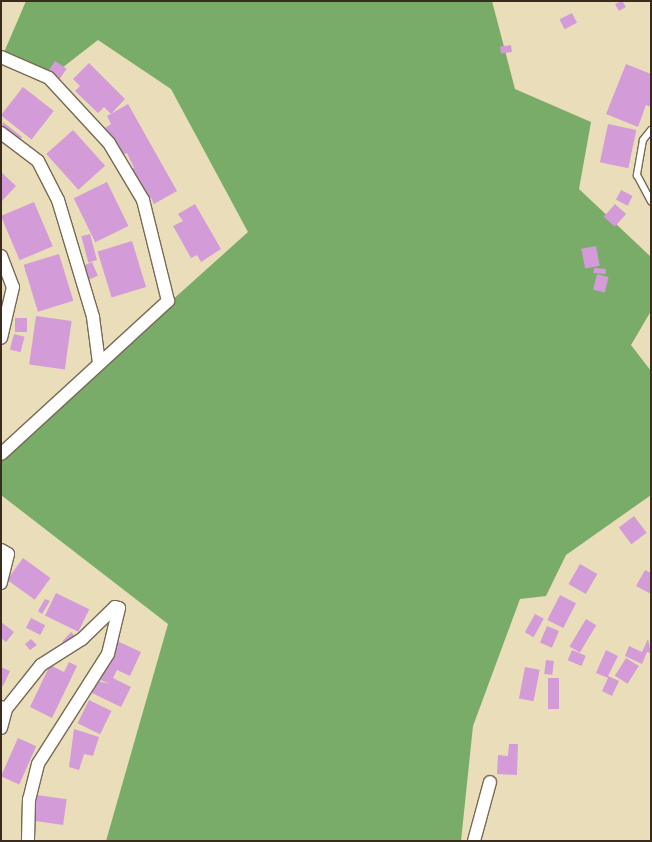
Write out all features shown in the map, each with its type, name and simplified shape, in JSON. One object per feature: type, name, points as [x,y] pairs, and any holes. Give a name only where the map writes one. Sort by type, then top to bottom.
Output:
[{"type":"street","points":[[1,56],[50,78],[109,143],[143,200],[168,301],[1,454]]},
{"type":"street","points":[[1,133],[38,161],[58,200],[94,316],[100,363]]},
{"type":"street","points":[[1,256],[13,287],[3,319],[1,338]]},
{"type":"street","points":[[1,550],[8,554],[1,582]]},
{"type":"street","points":[[1,728],[3,708],[42,664],[82,640],[115,607],[119,608],[108,654],[38,764],[29,799],[28,841]]},
{"type":"street","points":[[474,841],[490,782]]},
{"type":"lane","points":[[651,130],[643,140],[637,175],[651,201]]},
{"type":"green space","points":[[26,1],[492,1],[515,89],[591,122],[579,189],[651,257],[651,311],[631,345],[651,371],[651,495],[566,555],[546,596],[520,599],[473,726],[461,841],[106,841],[168,624],[1,495],[1,454],[248,232],[171,89],[98,40],[49,78],[2,57]]},
{"type":"building","points":[[622,1],[626,7],[619,11],[615,4]]},
{"type":"building","points":[[572,13],[577,23],[565,29],[560,19]]},
{"type":"building","points":[[511,45],[512,52],[501,53],[500,47]]},
{"type":"building","points":[[55,61],[67,69],[58,81],[47,73]]},
{"type":"building","points":[[89,63],[125,99],[111,114],[104,107],[98,113],[75,91],[80,86],[73,79]]},
{"type":"building","points":[[626,64],[651,74],[651,107],[646,105],[638,127],[606,114]]},
{"type":"building","points":[[23,87],[54,111],[32,139],[1,115]]},
{"type":"building","points":[[128,104],[177,191],[154,204],[151,198],[145,201],[128,171],[134,168],[127,153],[121,156],[105,128],[111,124],[107,116]]},
{"type":"building","points":[[3,122],[22,137],[16,144],[1,132]]},
{"type":"building","points":[[608,124],[636,130],[628,168],[600,162]]},
{"type":"building","points":[[73,130],[105,166],[78,190],[46,154]]},
{"type":"building","points":[[1,172],[16,186],[1,202]]},
{"type":"building","points":[[107,182],[128,226],[95,242],[74,198]]},
{"type":"building","points":[[621,190],[633,196],[628,206],[616,200]]},
{"type":"building","points":[[34,202],[53,246],[20,260],[1,216]]},
{"type":"building","points":[[195,204],[221,249],[201,262],[197,255],[191,258],[173,226],[183,221],[178,214]]},
{"type":"building","points":[[615,204],[626,214],[615,227],[604,217]]},
{"type":"building","points":[[90,234],[97,260],[88,262],[81,236]]},
{"type":"building","points":[[132,241],[146,287],[112,297],[98,252]]},
{"type":"building","points":[[596,246],[600,266],[585,268],[581,249]]},
{"type":"building","points":[[59,254],[73,301],[38,312],[24,265]]},
{"type":"building","points":[[92,262],[98,276],[87,280],[81,267]]},
{"type":"building","points":[[594,268],[606,269],[606,274],[594,273]]},
{"type":"building","points":[[597,274],[609,277],[605,292],[593,290]]},
{"type":"building","points":[[36,316],[72,321],[65,370],[29,365]]},
{"type":"building","points":[[15,318],[27,318],[27,332],[15,332]]},
{"type":"building","points":[[14,334],[25,337],[20,352],[10,349]]},
{"type":"building","points":[[634,516],[647,533],[631,544],[619,527]]},
{"type":"building","points":[[23,558],[51,578],[35,600],[7,580]]},
{"type":"building","points":[[580,564],[597,574],[586,594],[568,584]]},
{"type":"building","points":[[645,570],[651,573],[651,594],[636,586]]},
{"type":"building","points":[[56,593],[89,609],[78,632],[45,615]]},
{"type":"building","points":[[560,595],[576,603],[563,628],[547,620]]},
{"type":"building","points":[[45,599],[50,601],[42,614],[38,611]]},
{"type":"building","points":[[535,614],[544,619],[534,637],[525,632]]},
{"type":"building","points":[[31,618],[45,625],[40,635],[26,628]]},
{"type":"building","points":[[586,619],[596,625],[580,653],[570,646]]},
{"type":"building","points":[[1,622],[14,632],[6,642],[1,638]]},
{"type":"building","points":[[547,626],[559,631],[552,648],[540,643]]},
{"type":"building","points":[[71,632],[76,637],[68,647],[62,642]]},
{"type":"building","points":[[31,639],[37,645],[30,650],[25,644]]},
{"type":"building","points":[[648,639],[651,653],[647,652],[642,664],[625,656],[629,646],[642,652]]},
{"type":"building","points":[[117,641],[141,652],[130,676],[117,670],[113,678],[131,687],[121,707],[92,693],[98,681],[110,684],[98,679]]},
{"type":"building","points":[[572,650],[586,656],[582,666],[568,660]]},
{"type":"building","points":[[606,650],[618,656],[608,676],[619,681],[612,696],[602,691],[608,678],[596,673]]},
{"type":"building","points":[[626,658],[639,666],[628,684],[615,676]]},
{"type":"building","points":[[546,660],[554,661],[552,675],[544,674]]},
{"type":"building","points":[[69,662],[77,666],[52,718],[30,707],[50,665],[64,672]]},
{"type":"building","points":[[1,667],[10,671],[3,686],[1,685]]},
{"type":"building","points":[[525,667],[540,670],[534,701],[519,698]]},
{"type":"building","points":[[548,678],[559,678],[559,709],[548,709]]},
{"type":"building","points":[[89,700],[111,711],[100,734],[78,723]]},
{"type":"building","points":[[74,729],[99,737],[93,756],[84,754],[79,770],[69,767]]},
{"type":"building","points":[[18,738],[36,746],[19,785],[1,776]]},
{"type":"building","points":[[509,744],[518,744],[517,775],[497,774],[498,755],[508,756]]},
{"type":"building","points":[[37,795],[67,799],[63,825],[33,821]]}]
